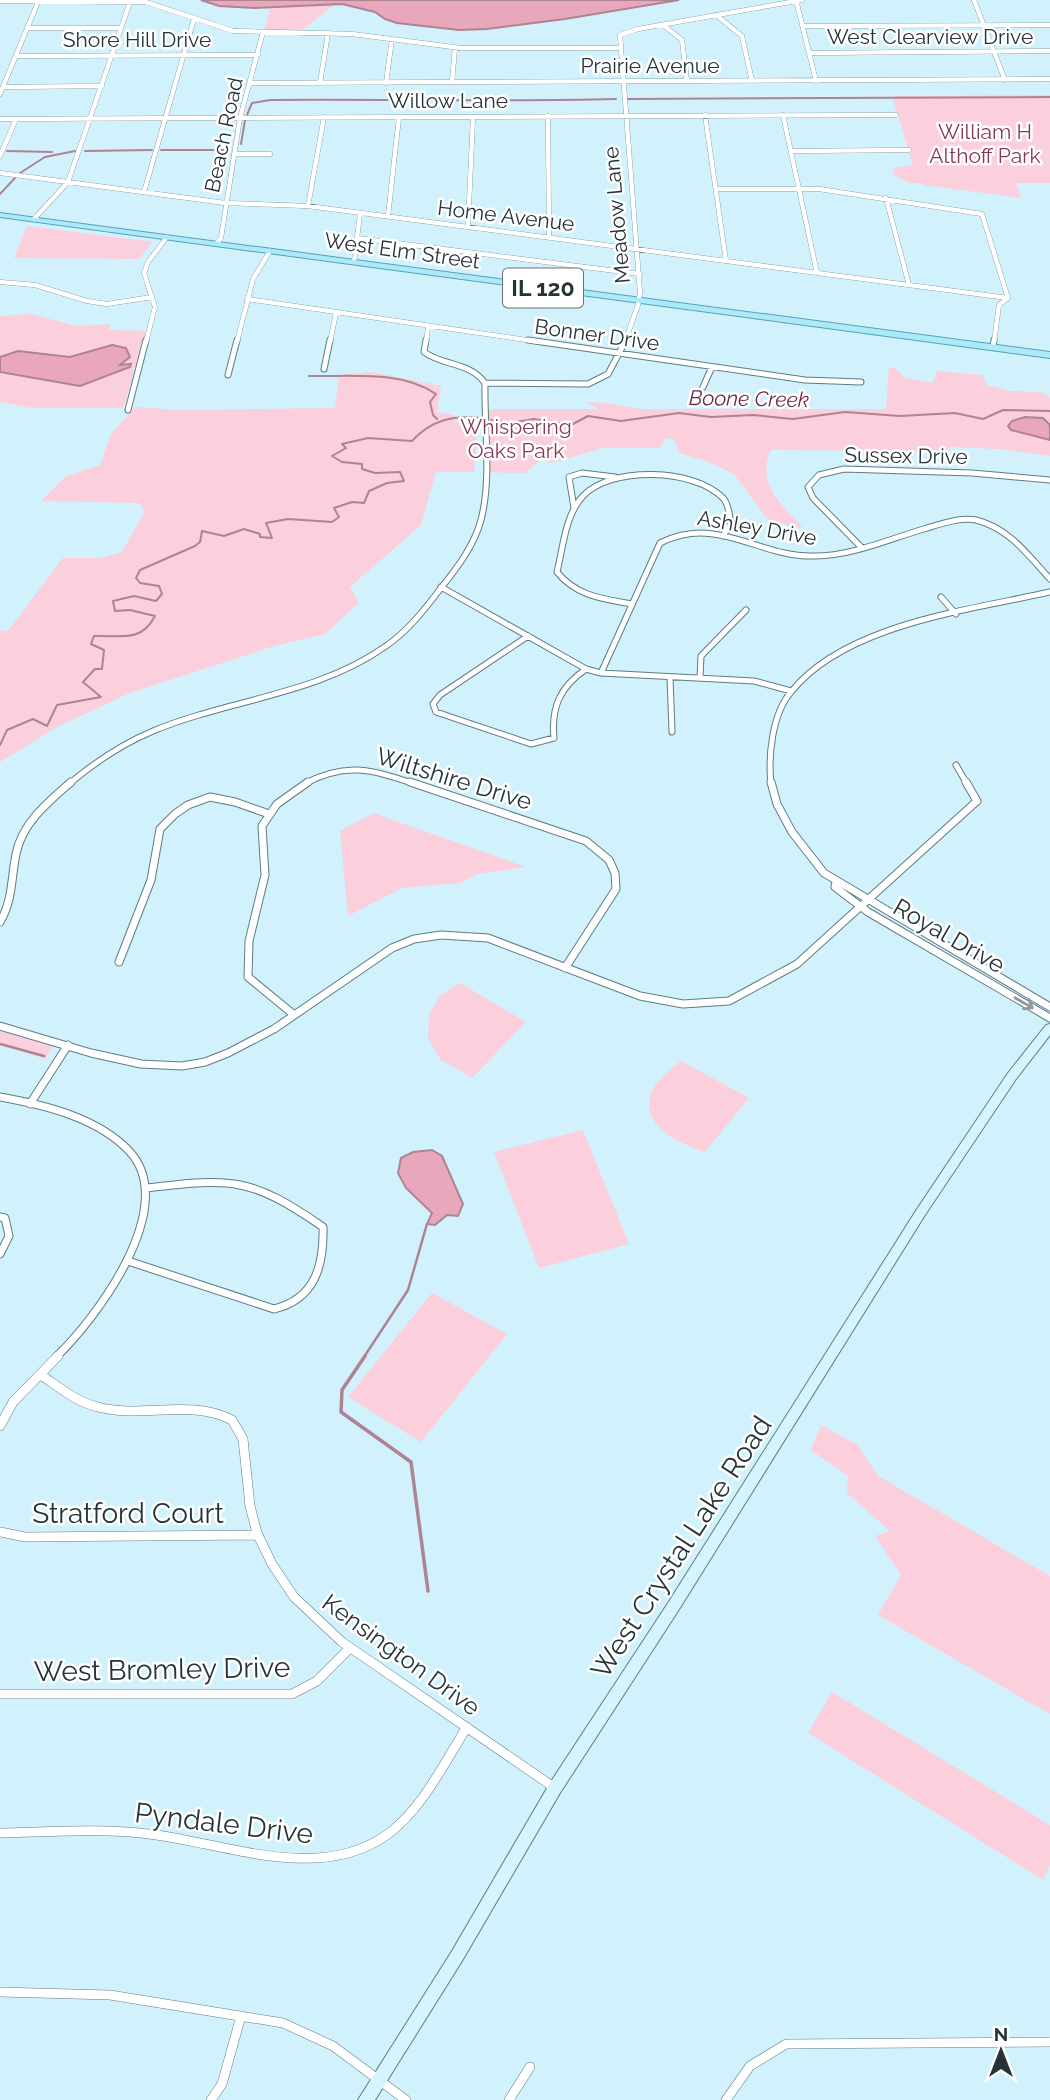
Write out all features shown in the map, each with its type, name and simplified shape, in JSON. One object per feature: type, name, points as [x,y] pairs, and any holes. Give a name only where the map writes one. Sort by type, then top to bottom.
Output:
[{"type":"main road","name":"West Elm Street","points":[[0,215],[1050,355]]},
{"type":"street","points":[[0,1],[156,4],[233,31],[328,33],[392,38],[455,48],[619,48],[620,36],[627,32],[802,0]]},
{"type":"street","points":[[974,0],[1005,80]]},
{"type":"street","points":[[796,1],[816,81]]},
{"type":"street","points":[[0,94],[38,2]]},
{"type":"street","points":[[34,219],[68,182],[130,2]]},
{"type":"street","points":[[716,15],[742,36],[752,81]]},
{"type":"street","points":[[144,192],[194,19]]},
{"type":"street","points":[[663,25],[682,40],[687,81]]},
{"type":"street","points":[[803,26],[1050,25]]},
{"type":"street","points":[[28,28],[121,28]]},
{"type":"street","name":"Beach Road","points":[[217,243],[221,238],[240,118],[263,32]]},
{"type":"street","points":[[320,83],[328,33]]},
{"type":"street","points":[[386,83],[392,38]]},
{"type":"street","points":[[452,82],[455,48]]},
{"type":"street","name":"Meadow Lane","points":[[485,383],[588,384],[610,372],[619,354],[640,301],[640,274],[635,249],[619,48]]},
{"type":"street","name":"West Clearview Drive","points":[[810,53],[1050,51]]},
{"type":"street","name":"Shore Hill Drive","points":[[16,56],[257,55]]},
{"type":"street","name":"Prairie Avenue","points":[[251,83],[1050,79]]},
{"type":"street","points":[[3,87],[102,86]]},
{"type":"street","points":[[705,115],[726,261]]},
{"type":"street","points":[[783,115],[817,273]]},
{"type":"street","name":"Willow Lane","points":[[0,119],[896,115]]},
{"type":"street","points":[[548,116],[550,237]]},
{"type":"street","points":[[308,206],[324,117]]},
{"type":"street","points":[[388,216],[399,117]]},
{"type":"street","points":[[468,227],[473,117]]},
{"type":"street","points":[[0,156],[16,119]]},
{"type":"street","points":[[792,151],[909,150]]},
{"type":"street","points":[[234,154],[270,154]]},
{"type":"street","name":"Home Avenue","points":[[0,173],[225,203],[308,206],[1008,298]]},
{"type":"street","points":[[716,189],[800,189],[886,198],[982,214],[1008,298],[999,305],[993,347]]},
{"type":"street","points":[[886,198],[909,285]]},
{"type":"street","points":[[354,262],[360,214]]},
{"type":"street","points":[[128,410],[155,307],[144,273],[148,262],[167,237]]},
{"type":"street","points":[[357,238],[640,274]]},
{"type":"street","points":[[228,375],[253,279],[270,251]]},
{"type":"street","points":[[0,282],[35,285],[87,301],[107,304],[152,297]]},
{"type":"street","name":"Bonner Drive","points":[[247,299],[805,380],[861,382]]},
{"type":"street","points":[[324,369],[336,313]]},
{"type":"street","points":[[0,922],[12,901],[17,849],[24,831],[32,820],[86,769],[158,729],[301,686],[348,667],[385,646],[408,626],[462,563],[474,541],[483,512],[485,383],[473,371],[432,360],[424,352],[428,327]]},
{"type":"street","points":[[703,387],[712,367]]},
{"type":"street","name":"Sussex Drive","points":[[862,548],[813,498],[808,486],[813,478],[826,471],[844,469],[972,472],[1050,480]]},
{"type":"street","points":[[575,509],[569,477],[582,473],[620,478],[675,477],[699,482],[726,501],[731,523],[723,536]]},
{"type":"street","points":[[620,478],[589,490],[575,509],[557,572],[564,584],[580,594],[632,604]]},
{"type":"street","name":"Ashley Drive","points":[[601,673],[660,543],[673,534],[692,530],[799,555],[840,554],[955,520],[975,520],[990,523],[1007,533],[1050,579]]},
{"type":"street","points":[[441,587],[586,669],[601,673],[670,678],[754,681],[791,691],[815,670],[846,649],[876,635],[1050,592]]},
{"type":"street","points":[[941,597],[956,614]]},
{"type":"street","points":[[700,678],[701,656],[746,610]]},
{"type":"street","points":[[527,636],[440,695],[433,704],[436,712],[531,744],[542,743],[554,738],[552,706],[559,692],[572,677],[586,669]]},
{"type":"street","points":[[670,678],[672,732]]},
{"type":"street","name":"Royal Drive","points":[[791,691],[782,707],[769,758],[773,796],[790,829],[816,866],[836,882],[843,883],[1050,1007]]},
{"type":"street","points":[[0,1026],[148,1065],[181,1066],[222,1057],[293,1014],[371,960],[411,939],[461,935],[488,938],[640,996],[683,1004],[730,1001],[797,964],[977,801],[956,765]]},
{"type":"street","name":"Wiltshire Drive","points":[[269,814],[291,792],[320,775],[354,768],[385,774],[586,841],[603,852],[613,865],[617,877],[615,889],[565,968]]},
{"type":"street","points":[[119,962],[148,892],[159,852],[160,829],[178,809],[202,796],[218,796],[269,814],[261,827],[261,843],[267,864],[265,877],[245,958],[248,977],[293,1014]]},
{"type":"street","name":"Royal Drive","points":[[836,882],[835,887],[861,907],[1050,1018]]},
{"type":"street","name":"West Crystal Lake Road","points":[[366,2100],[457,1956],[555,1788],[674,1607],[962,1147],[1050,1028]]},
{"type":"street","points":[[30,1104],[68,1045]]},
{"type":"street","points":[[0,1097],[92,1123],[114,1136],[136,1159],[147,1188],[141,1227],[128,1261],[106,1298],[78,1335],[41,1375],[14,1399],[0,1426]]},
{"type":"street","points":[[128,1261],[274,1308],[294,1305],[309,1289],[325,1245],[323,1227],[301,1211],[242,1183],[218,1180],[147,1188]]},
{"type":"street","points":[[0,1217],[5,1218],[9,1236],[0,1254]]},
{"type":"street","name":"Kensington Drive","points":[[41,1375],[78,1399],[104,1409],[204,1411],[226,1416],[240,1429],[251,1516],[258,1535],[268,1559],[298,1602],[350,1648],[555,1788]]},
{"type":"street","name":"Stratford Court","points":[[0,1532],[18,1536],[258,1535]]},
{"type":"street","name":"West Bromley Drive","points":[[0,1694],[292,1694],[306,1690],[316,1683],[350,1648]]},
{"type":"street","name":"Pyndale Drive","points":[[0,1833],[149,1834],[281,1856],[326,1858],[357,1850],[386,1835],[408,1815],[467,1727]]},
{"type":"street","points":[[0,1992],[94,1993],[283,2023],[307,2031],[343,2051],[406,2100]]},
{"type":"street","points":[[211,2100],[222,2084],[241,2016]]},
{"type":"street","points":[[726,2100],[753,2060],[786,2044],[1050,2042]]},
{"type":"street","points":[[509,2100],[530,2067]]},
{"type":"green space","points":[[335,4],[301,31],[264,31],[270,8]]},
{"type":"green space","name":"William H Althoff Park","points":[[1050,95],[1050,183],[1016,183],[1021,198],[909,183],[892,174],[895,168],[913,165],[893,99],[895,96]]},
{"type":"green space","points":[[27,226],[153,242],[139,259],[14,258]]},
{"type":"green space","points":[[31,314],[77,326],[110,324],[109,330],[150,331],[140,365],[132,368],[134,372],[123,408],[31,408],[0,402],[0,316]]},
{"type":"green space","name":"Whispering Oaks Park","points":[[889,368],[895,368],[905,378],[933,383],[937,371],[982,375],[987,385],[1010,391],[1042,392],[1050,398],[1050,456],[999,449],[950,447],[947,451],[771,450],[766,473],[773,493],[803,528],[768,520],[734,474],[707,461],[679,453],[674,439],[666,438],[659,448],[603,448],[552,463],[542,459],[525,473],[484,472],[484,409],[598,409],[586,402],[640,409],[886,409]]},
{"type":"green space","points":[[372,372],[441,386],[437,412],[455,415],[455,422],[477,427],[474,472],[436,472],[421,525],[350,587],[359,603],[325,634],[274,646],[130,693],[57,727],[0,762],[0,631],[9,630],[63,558],[101,558],[122,552],[145,511],[138,503],[41,501],[65,477],[100,465],[111,434],[135,407],[179,410],[335,408],[339,375]]},
{"type":"green space","points":[[373,813],[526,867],[477,874],[460,883],[402,888],[348,916],[340,831]]},
{"type":"green space","points":[[460,983],[526,1022],[472,1078],[440,1059],[428,1038],[429,1014],[440,996]]},
{"type":"green space","points":[[0,1031],[53,1046],[45,1059],[0,1044]]},
{"type":"green space","points":[[681,1061],[749,1098],[705,1152],[670,1136],[658,1126],[651,1115],[649,1103],[653,1090],[663,1076]]},
{"type":"green space","points":[[583,1130],[629,1244],[539,1268],[494,1152]]},
{"type":"green space","points":[[432,1293],[507,1334],[421,1442],[348,1397]]},
{"type":"green space","points":[[821,1425],[858,1445],[878,1476],[1050,1576],[1050,1714],[878,1615],[901,1575],[875,1536],[890,1531],[847,1493],[848,1476],[811,1450]]},
{"type":"green space","points":[[832,1692],[1050,1825],[1050,1865],[1043,1880],[808,1733]]},
{"type":"shaded area","points":[[201,0],[679,0],[565,19],[459,30],[397,23],[375,12],[342,4],[254,8],[219,6]]},
{"type":"shaded area","points":[[112,345],[126,348],[130,357],[120,365],[131,364],[130,367],[80,386],[0,372],[0,357],[18,351],[70,357]]},
{"type":"shaded area","points":[[1025,417],[1043,418],[1050,425],[1050,440],[1011,430],[1008,426],[1012,421]]},
{"type":"shaded area","points":[[432,1150],[442,1156],[463,1204],[458,1216],[447,1215],[435,1225],[427,1224],[432,1213],[406,1188],[398,1173],[401,1158],[413,1152]]},
{"type":"waterway","points":[[626,99],[1050,97]]},
{"type":"waterway","points":[[247,115],[252,103],[270,100],[616,99]]},
{"type":"waterway","points":[[241,144],[245,120]]},
{"type":"waterway","points":[[85,151],[152,150]]},
{"type":"waterway","points":[[161,150],[226,150]]},
{"type":"waterway","points":[[7,151],[52,152]]},
{"type":"waterway","points":[[20,173],[45,157],[75,151]]},
{"type":"waterway","points":[[0,194],[15,178]]},
{"type":"waterway","points":[[309,376],[375,376],[422,386],[436,394],[430,402],[433,415],[437,419]]},
{"type":"waterway","name":"Boone Creek","points":[[491,420],[509,423],[534,419],[571,425],[588,416],[621,421],[679,413],[711,417],[753,415],[793,419],[845,412],[900,416],[955,413],[983,419],[1003,410],[1050,411]]},
{"type":"waterway","name":"Boone Creek","points":[[0,745],[7,730],[33,719],[47,726],[57,705],[101,697],[83,682],[95,669],[102,669],[104,650],[91,644],[94,636],[137,634],[149,625],[155,616],[130,610],[115,611],[113,601],[134,596],[156,601],[162,594],[159,586],[140,583],[136,578],[140,570],[195,546],[200,542],[202,531],[224,536],[244,529],[260,534],[260,537],[272,538],[266,523],[288,519],[332,522],[339,517],[334,508],[352,502],[364,503],[369,491],[387,483],[404,481],[400,472],[375,473],[362,469],[362,464],[342,462],[332,456],[346,448],[342,444],[368,438],[412,441],[427,428],[443,421],[461,417],[481,418]]},
{"type":"waterway","points":[[0,1044],[44,1056]]},
{"type":"waterway","points":[[364,1357],[408,1290],[427,1224]]},
{"type":"waterway","points":[[365,1356],[342,1390],[341,1412],[411,1462],[428,1591]]}]
